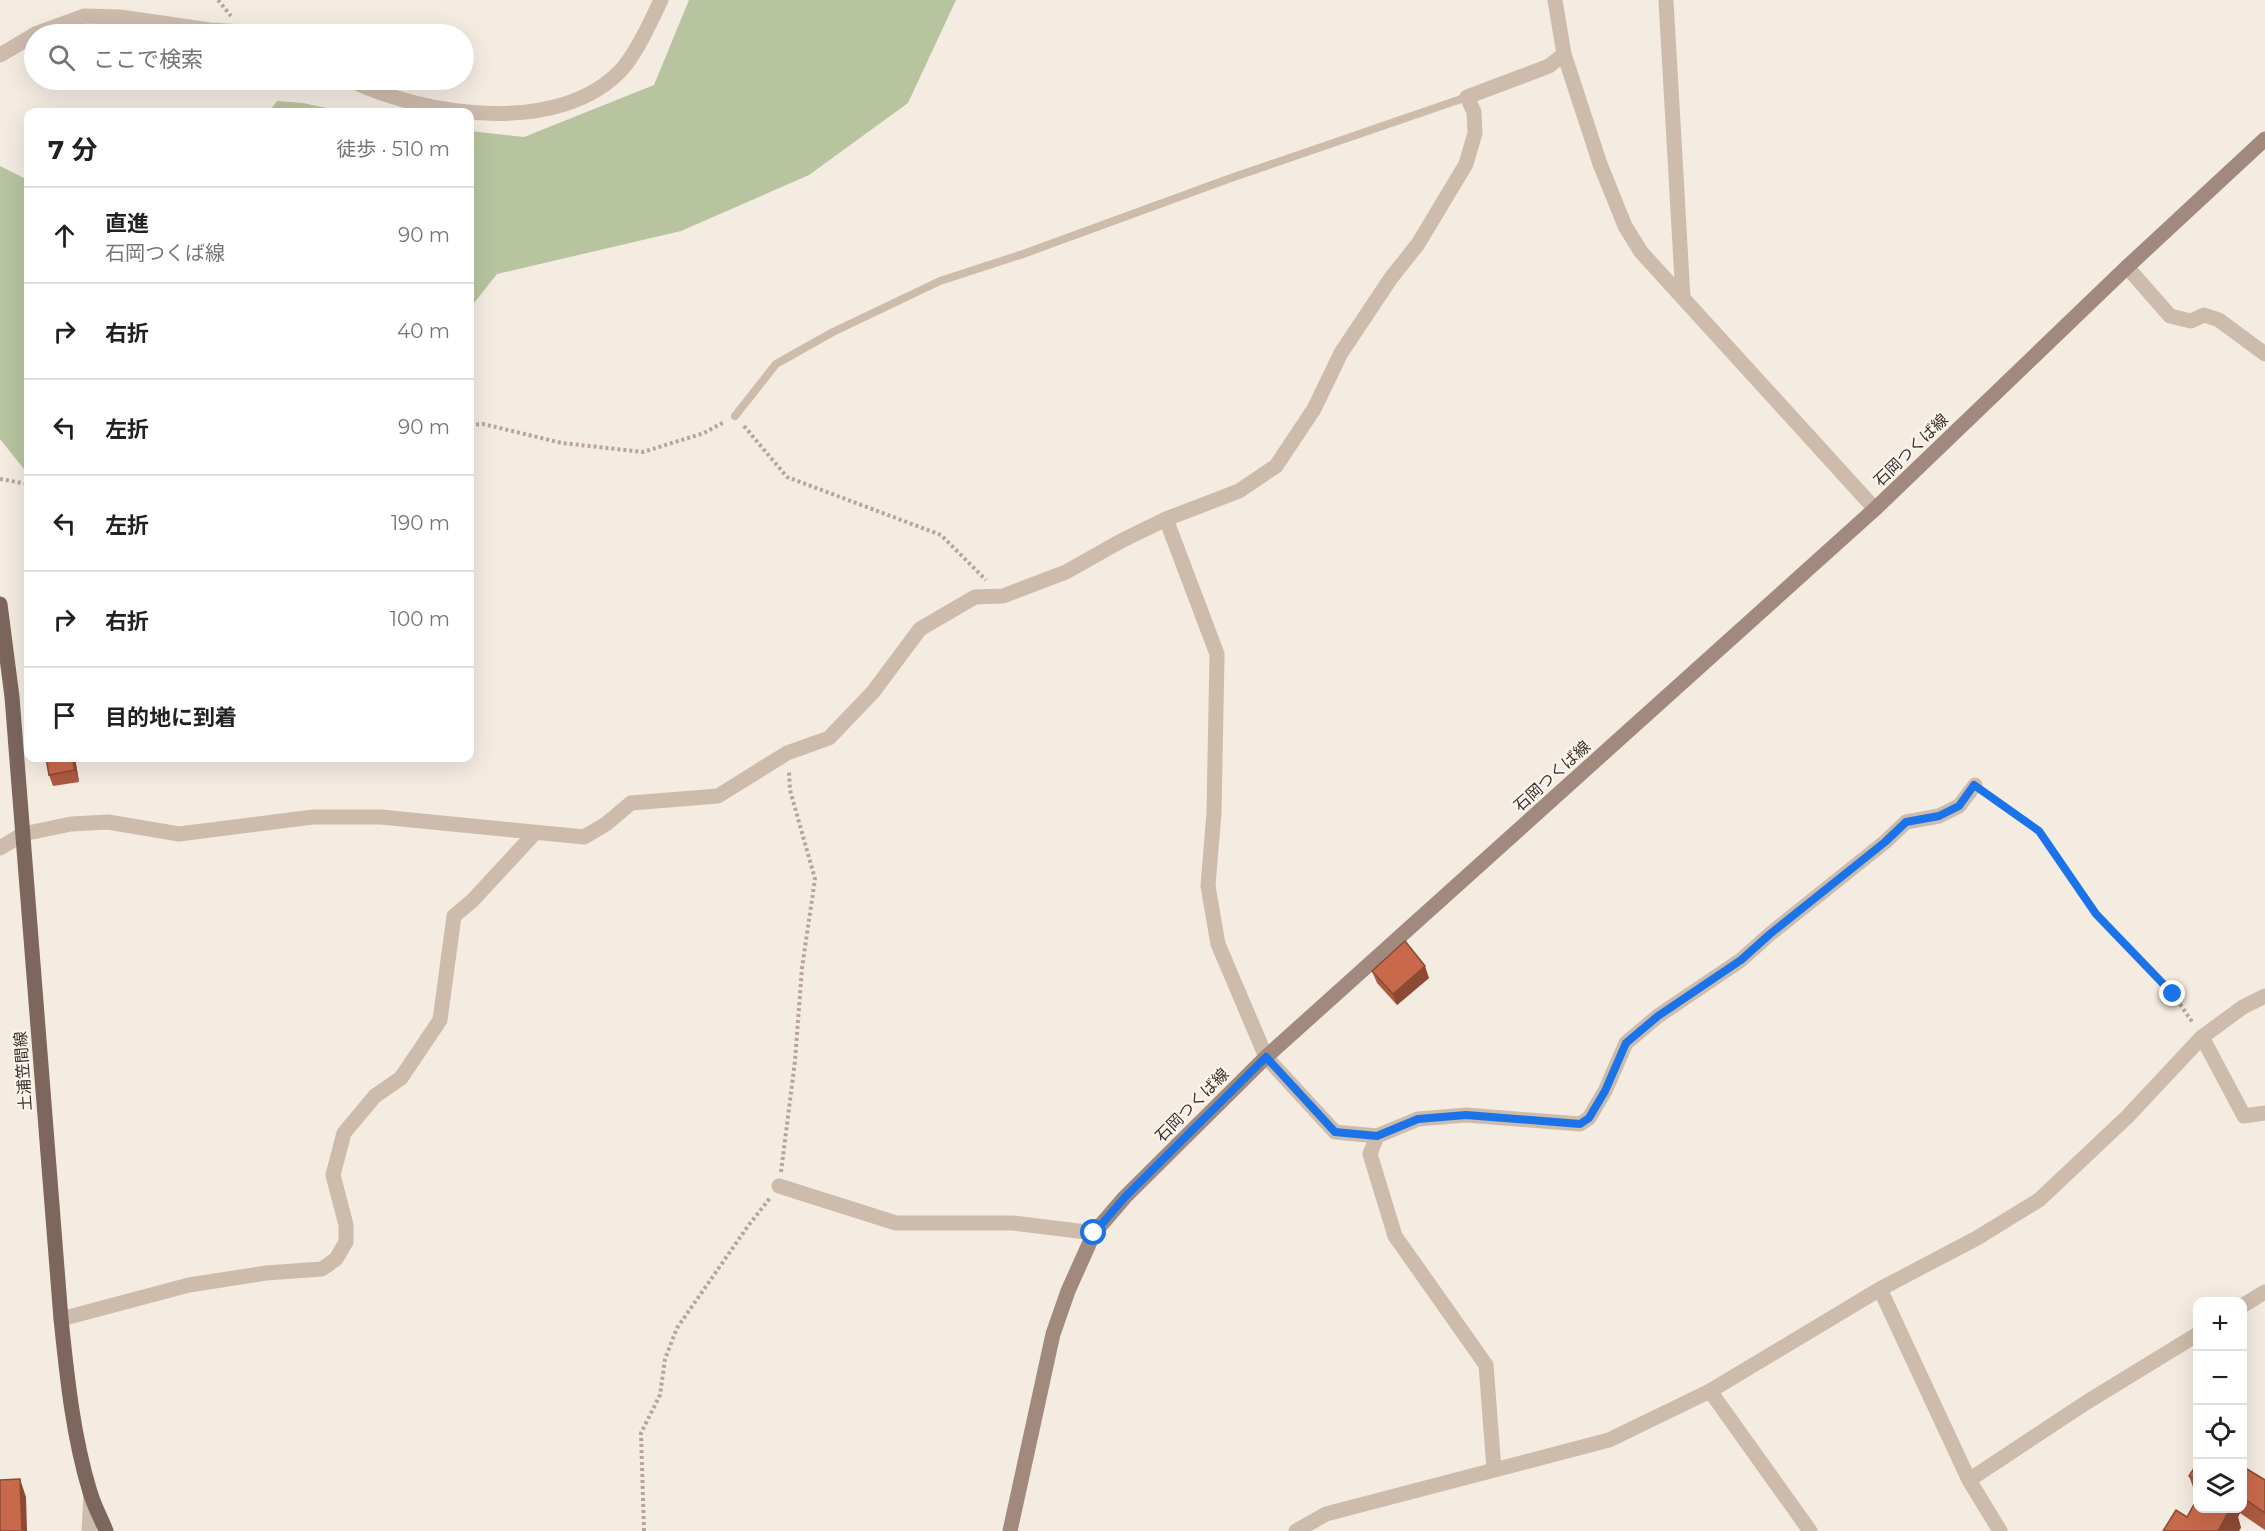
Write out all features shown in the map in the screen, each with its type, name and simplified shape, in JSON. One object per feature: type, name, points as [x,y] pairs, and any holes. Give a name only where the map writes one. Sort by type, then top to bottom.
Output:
[{"type":"main road","name":"石岡つくば線","points":[[1010,1531],[1053,1334],[1068,1291],[1094,1233],[1125,1197],[1266,1057],[1875,509],[2127,267],[2265,139]]},
{"type":"main road","name":"土浦笠間線","points":[[0,604],[12,697],[61,1318],[75,1429],[91,1494],[106,1531]]},
{"type":"street","points":[[474,111],[495,113],[532,111],[570,103],[601,86],[623,68],[648,28],[661,0]]},
{"type":"street","points":[[1555,0],[1564,54],[1600,164],[1625,226],[1641,252],[1875,509]]},
{"type":"street","points":[[1666,0],[1683,298]]},
{"type":"street","points":[[63,24],[84,16],[120,17],[168,24]]},
{"type":"street","points":[[0,55],[24,41]]},
{"type":"street","points":[[0,848],[23,834],[71,824],[108,822],[179,834],[313,817],[381,817],[584,837],[606,824],[631,803],[718,796],[788,753],[829,738],[873,692],[920,630],[975,597],[1003,596],[1066,572],[1166,519],[1239,490],[1276,466],[1314,409],[1341,353],[1391,278],[1418,244],[1466,164],[1475,134],[1474,112],[1467,97],[1549,66],[1564,54]]},
{"type":"street","points":[[376,90],[403,100],[441,108]]},
{"type":"street","points":[[2127,267],[2170,316],[2191,321],[2204,315],[2219,320],[2265,354]]},
{"type":"street","points":[[1166,519],[1217,654],[1214,813],[1208,886],[1218,944],[1266,1057],[1335,1132],[1377,1136],[1418,1119],[1466,1115],[1580,1124],[1589,1118],[1605,1091],[1626,1043],[1658,1016],[1741,960],[1885,842],[1906,822],[1939,816],[1959,806],[1974,785]]},
{"type":"street","points":[[61,1318],[189,1285],[266,1273],[322,1269],[336,1259],[346,1242],[346,1225],[333,1175],[344,1133],[375,1096],[401,1078],[440,1020],[454,916],[472,901],[535,833]]},
{"type":"street","points":[[1296,1531],[1326,1514],[1609,1440],[1710,1390],[1880,1289],[1977,1238],[2039,1200],[2127,1117],[2202,1036],[2243,1007],[2265,996]]},
{"type":"street","points":[[2202,1036],[2244,1116],[2265,1113]]},
{"type":"street","points":[[1377,1136],[1370,1154],[1395,1236],[1486,1365],[1494,1469]]},
{"type":"street","points":[[779,1186],[896,1223],[1013,1223],[1094,1233]]},
{"type":"street","points":[[1880,1289],[1969,1480],[2000,1531]]},
{"type":"street","points":[[2247,1303],[2265,1292]]},
{"type":"street","points":[[1969,1480],[2087,1402],[2193,1337]]},
{"type":"street","points":[[1710,1390],[1810,1531]]},
{"type":"street","points":[[88,1531],[91,1494]]},
{"type":"lane","points":[[735,416],[776,364],[833,332],[940,281],[1023,254],[1231,178],[1467,97]]},
{"type":"path","points":[[474,425],[483,424],[562,443],[643,452],[704,433],[735,416],[787,477],[941,535],[1003,596]]},
{"type":"path","points":[[0,479],[24,483]]},
{"type":"path","points":[[644,1531],[641,1433],[660,1395],[665,1359],[677,1328],[748,1226],[779,1186],[795,1061],[802,968],[815,879],[790,790],[788,753]]},
{"type":"path","points":[[1974,785],[2039,831],[2096,914],[2173,994],[2202,1036]]},
{"type":"green space","points":[[689,0],[956,0],[908,103],[809,175],[681,231],[497,274],[474,303],[474,131],[524,137],[654,85]]},
{"type":"green space","points":[[277,101],[326,108],[272,108]]},
{"type":"green space","points":[[0,166],[24,178],[24,469],[0,439]]},
{"type":"building","points":[[47,762],[73,762],[75,770],[49,775]]},
{"type":"building","points":[[1405,941],[1425,966],[1393,994],[1372,971]]},
{"type":"building","points":[[2247,1469],[2265,1480],[2265,1513],[2247,1500]]},
{"type":"building","points":[[20,1479],[22,1531],[0,1531],[0,1480]]},
{"type":"building","points":[[2193,1506],[2193,1513],[2228,1513],[2218,1531],[2163,1531],[2176,1510],[2187,1517]]},
{"type":"route","points":[[1094,1233],[1125,1197],[1266,1057],[1335,1132],[1377,1136],[1418,1119],[1466,1115],[1580,1124],[1589,1118],[1605,1091],[1626,1043],[1658,1016],[1706,986],[1741,960],[1885,842],[1906,822],[1939,816],[1959,806],[1974,785],[2039,831],[2096,914],[2173,994]]}]
